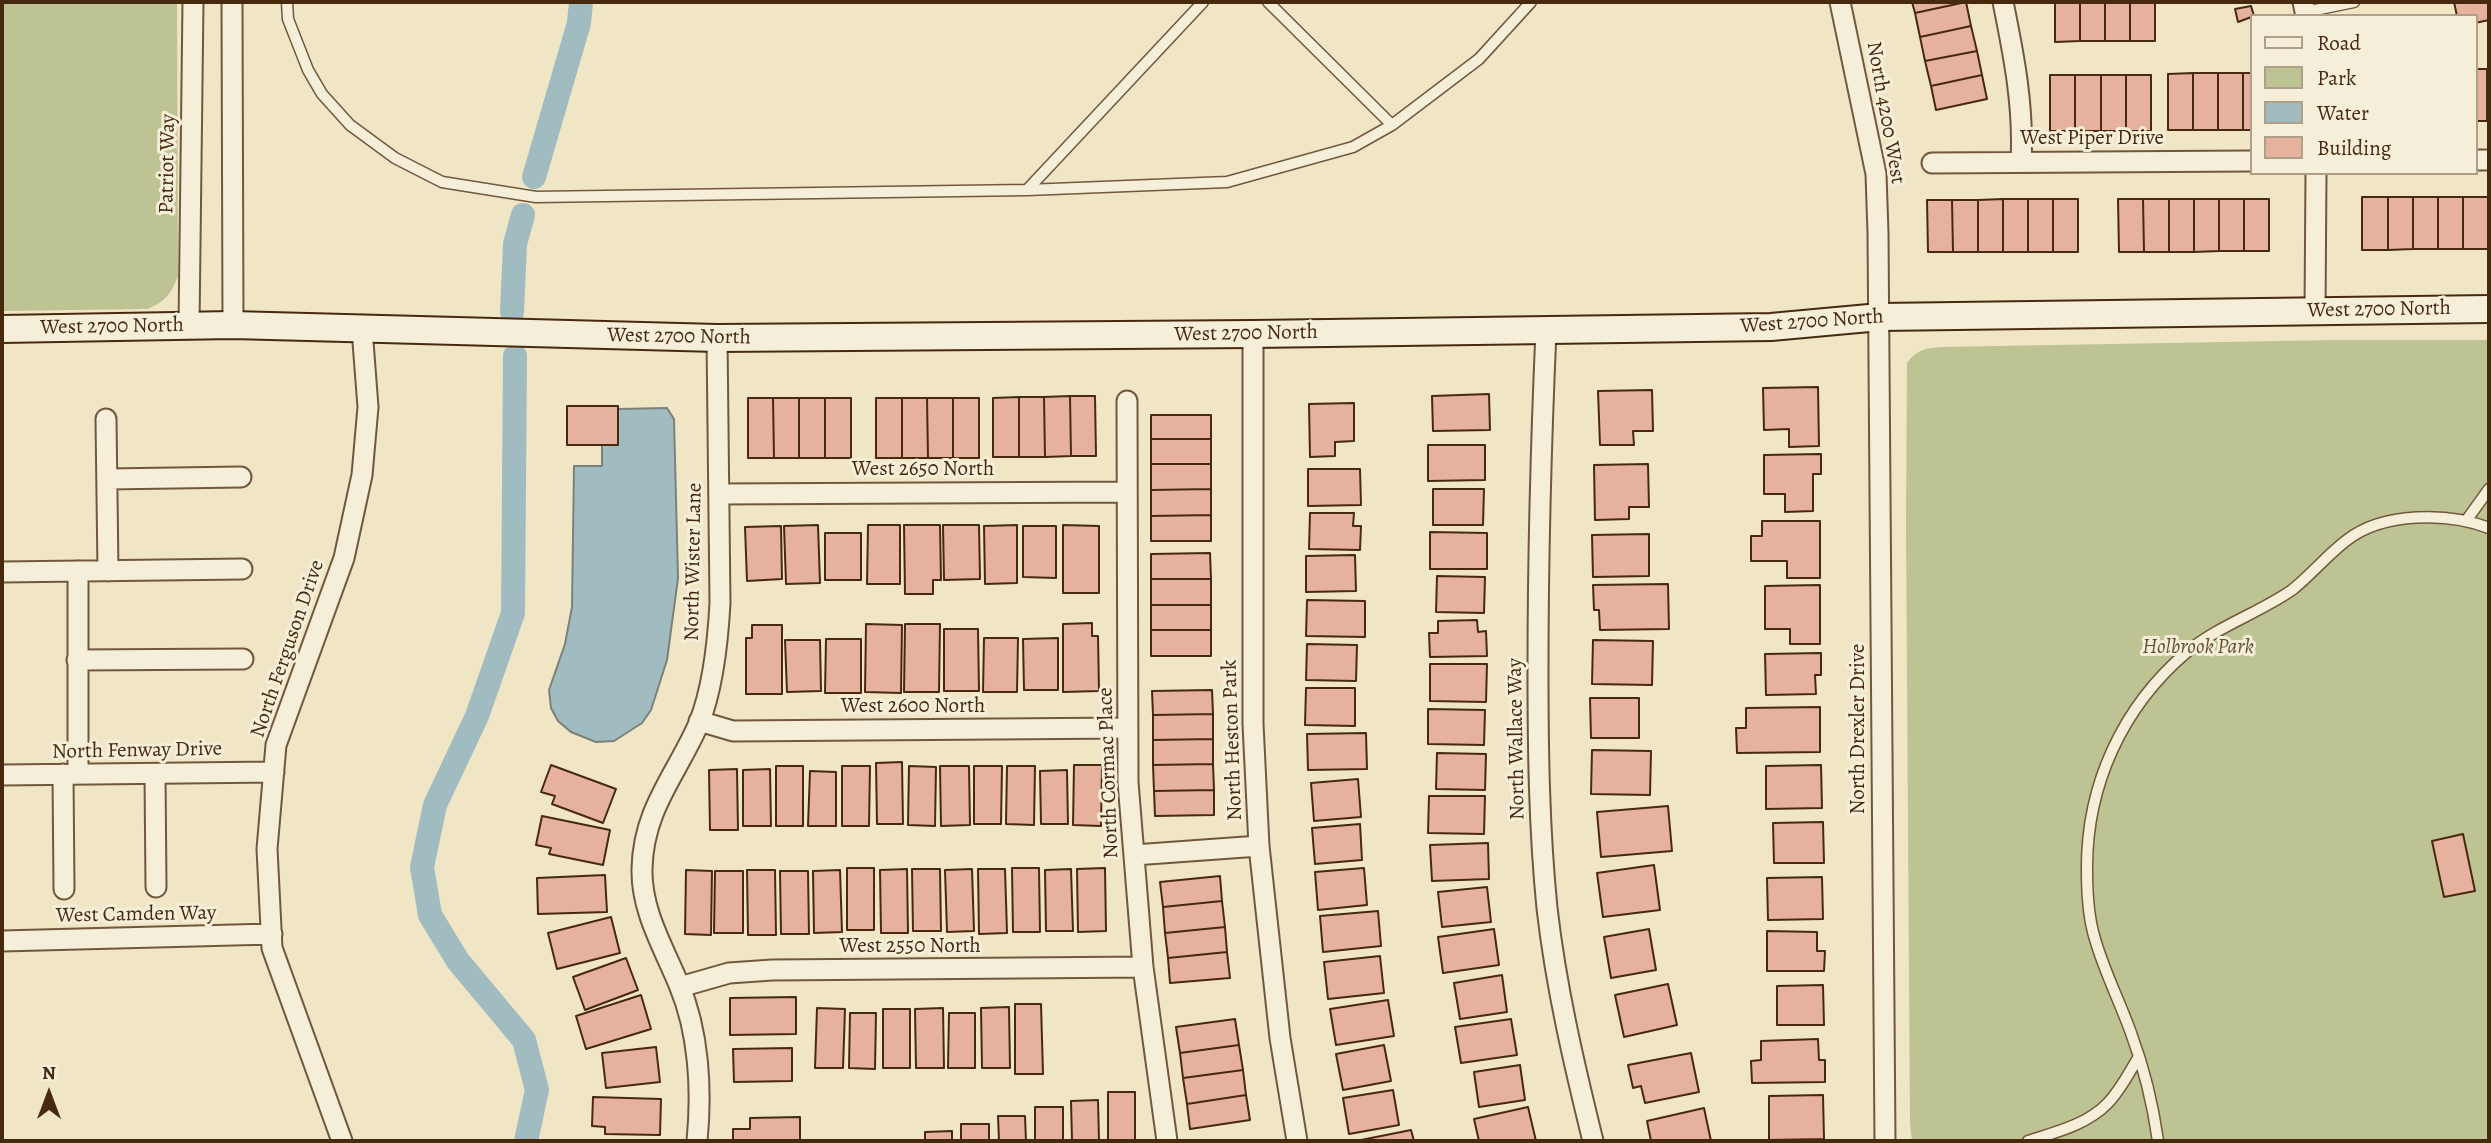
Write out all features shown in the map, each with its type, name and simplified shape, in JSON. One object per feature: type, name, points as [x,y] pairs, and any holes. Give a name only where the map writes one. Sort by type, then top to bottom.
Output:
[{"type":"street","name":"Patriot Way","points":[[189,326],[193,2]]},
{"type":"street","points":[[232,2],[233,325]]},
{"type":"street","name":"North 4200 West","points":[[1840,2],[1876,174],[1880,317]]},
{"type":"street","points":[[2003,2],[2020,87],[2021,162]]},
{"type":"street","name":"West Piper Drive","points":[[1932,163],[2250,161]]},
{"type":"street","points":[[2315,311],[2316,175]]},
{"type":"street","name":"West 2700 North","points":[[2,329],[233,325],[717,338],[1253,334],[1771,327],[1880,317],[2489,309]]},
{"type":"street","name":"North Drexler Drive","points":[[1880,317],[1885,1141]]},
{"type":"street","name":"North Ferguson Drive","points":[[342,1141],[272,948],[267,849],[276,745],[344,558],[362,475],[368,407],[362,329]]},
{"type":"street","name":"North Wallace Way","points":[[1546,331],[1538,613],[1538,780],[1541,839],[1557,981],[1593,1141]]},
{"type":"street","name":"North Heston Park","points":[[1253,334],[1253,724],[1259,846],[1280,1038],[1297,1141]]},
{"type":"street","name":"North Wister Lane","points":[[697,1141],[697,1065],[688,1015],[680,987],[649,915],[642,872],[643,850],[653,810],[699,721],[718,642],[720,603],[717,338]]},
{"type":"street","name":"North Cormac Place","points":[[1127,401],[1128,782],[1143,967],[1167,1141]]},
{"type":"street","points":[[106,419],[108,571]]},
{"type":"street","points":[[107,479],[241,477]]},
{"type":"street","name":"West 2650 North","points":[[719,494],[1127,492]]},
{"type":"street","points":[[2,572],[242,569]]},
{"type":"street","points":[[64,888],[77,660],[78,571]]},
{"type":"street","points":[[77,660],[243,659]]},
{"type":"street","name":"West 2600 North","points":[[699,721],[733,731],[1128,728]]},
{"type":"street","name":"North Fenway Drive","points":[[2,775],[274,772]]},
{"type":"street","points":[[155,774],[156,887]]},
{"type":"street","points":[[1134,855],[1259,846]]},
{"type":"street","name":"West Camden Way","points":[[2,941],[272,934]]},
{"type":"street","name":"West 2550 North","points":[[680,987],[729,973],[772,970],[1143,967]]},
{"type":"lane","points":[[287,2],[288,19],[308,70],[322,94],[350,125],[395,158],[442,182],[536,197],[1027,190],[1227,182],[1353,147],[1392,125],[1479,59],[1531,2]]},
{"type":"lane","points":[[1027,190],[1203,2]]},
{"type":"lane","points":[[1268,2],[1392,125]]},
{"type":"lane","points":[[2305,10],[2354,2]]},
{"type":"lane","points":[[2466,521],[2489,489]]},
{"type":"lane","points":[[2158,1141],[2132,1035],[2094,939],[2087,898],[2087,852],[2091,814],[2105,764],[2121,730],[2158,679],[2190,650],[2292,589],[2350,537],[2381,524],[2414,517],[2443,516],[2489,528]]},
{"type":"lane","points":[[2028,1141],[2069,1128],[2092,1116],[2108,1103],[2138,1058]]},
{"type":"green space","points":[[2,2],[177,2],[178,276],[167,297],[147,309],[2,311]]},
{"type":"green space","name":"Holbrook Park","points":[[2489,340],[2489,1141],[1912,1141],[1907,363],[1922,350],[1941,347]]},
{"type":"water","points":[[667,408],[674,419],[678,578],[667,660],[651,710],[642,723],[614,741],[596,742],[571,732],[558,721],[551,708],[549,690],[565,644],[572,607],[574,466],[602,466],[602,445],[618,409]]},
{"type":"building","points":[[1912,2],[1966,2],[1915,13]]},
{"type":"building","points":[[1966,2],[1971,26],[1920,37],[1915,13]]},
{"type":"building","points":[[2055,2],[2080,2],[2080,41],[2055,42]]},
{"type":"building","points":[[2080,2],[2105,2],[2105,41],[2080,41]]},
{"type":"building","points":[[2105,2],[2130,2],[2130,41],[2105,41]]},
{"type":"building","points":[[2130,2],[2155,2],[2155,41],[2130,41]]},
{"type":"building","points":[[2454,2],[2489,2],[2489,20],[2477,23],[2477,14],[2457,14]]},
{"type":"building","points":[[2251,6],[2253,14],[2238,22],[2235,9]]},
{"type":"building","points":[[1971,26],[1977,51],[1925,61],[1920,37]]},
{"type":"building","points":[[1977,51],[1982,75],[1931,86],[1925,61]]},
{"type":"building","points":[[2477,69],[2487,69],[2487,121],[2477,121]]},
{"type":"building","points":[[2193,73],[2193,130],[2168,130],[2168,74]]},
{"type":"building","points":[[2193,73],[2218,73],[2218,130],[2193,130]]},
{"type":"building","points":[[2218,73],[2243,73],[2243,130],[2218,130]]},
{"type":"building","points":[[2243,73],[2250,73],[2250,130],[2243,130]]},
{"type":"building","points":[[1982,75],[1987,99],[1936,110],[1931,86]]},
{"type":"building","points":[[2050,75],[2075,75],[2075,131],[2050,131]]},
{"type":"building","points":[[2075,75],[2101,75],[2101,131],[2075,131]]},
{"type":"building","points":[[2101,75],[2126,75],[2126,131],[2101,131]]},
{"type":"building","points":[[2126,75],[2151,75],[2151,131],[2126,131]]},
{"type":"building","points":[[2362,197],[2388,197],[2388,250],[2362,250]]},
{"type":"building","points":[[2388,197],[2413,197],[2413,249],[2388,250]]},
{"type":"building","points":[[2413,197],[2438,197],[2438,249],[2413,249]]},
{"type":"building","points":[[2438,197],[2463,197],[2463,249],[2438,249]]},
{"type":"building","points":[[2463,197],[2488,197],[2488,249],[2463,249]]},
{"type":"building","points":[[2003,199],[2003,252],[1978,252],[1978,200]]},
{"type":"building","points":[[2003,199],[2028,199],[2028,252],[2003,252]]},
{"type":"building","points":[[2028,199],[2053,199],[2053,252],[2028,252]]},
{"type":"building","points":[[2053,199],[2078,199],[2078,252],[2053,252]]},
{"type":"building","points":[[2118,199],[2143,199],[2144,252],[2119,252]]},
{"type":"building","points":[[2143,199],[2169,199],[2169,252],[2144,252]]},
{"type":"building","points":[[2169,199],[2194,199],[2194,252],[2169,252]]},
{"type":"building","points":[[2194,199],[2219,199],[2219,251],[2194,252]]},
{"type":"building","points":[[2219,199],[2244,199],[2244,251],[2219,251]]},
{"type":"building","points":[[2244,199],[2269,199],[2269,251],[2244,251]]},
{"type":"building","points":[[1927,200],[1952,200],[1953,252],[1928,252]]},
{"type":"building","points":[[1952,200],[1978,200],[1978,252],[1953,252]]},
{"type":"building","points":[[1818,387],[1819,446],[1789,447],[1789,429],[1764,430],[1763,388]]},
{"type":"building","points":[[1652,390],[1653,431],[1633,431],[1634,445],[1600,445],[1598,391]]},
{"type":"building","points":[[1489,394],[1490,430],[1433,431],[1432,396]]},
{"type":"building","points":[[1070,396],[1071,456],[1045,457],[1044,397]]},
{"type":"building","points":[[1070,396],[1095,396],[1096,456],[1071,456]]},
{"type":"building","points":[[1019,397],[1019,457],[993,457],[993,398]]},
{"type":"building","points":[[1019,397],[1044,397],[1045,457],[1019,457]]},
{"type":"building","points":[[748,398],[773,398],[774,458],[748,458]]},
{"type":"building","points":[[773,398],[799,398],[799,458],[774,458]]},
{"type":"building","points":[[799,398],[825,398],[825,458],[799,458]]},
{"type":"building","points":[[825,398],[851,398],[851,458],[825,458]]},
{"type":"building","points":[[876,398],[902,398],[902,458],[876,458]]},
{"type":"building","points":[[902,398],[927,398],[928,458],[902,458]]},
{"type":"building","points":[[927,398],[953,398],[953,458],[928,458]]},
{"type":"building","points":[[953,398],[979,398],[979,458],[953,458]]},
{"type":"building","points":[[1354,403],[1354,441],[1335,442],[1335,456],[1310,457],[1309,404]]},
{"type":"building","points":[[567,406],[618,406],[618,445],[567,445]]},
{"type":"building","points":[[1151,415],[1211,415],[1211,439],[1151,439]]},
{"type":"building","points":[[1151,439],[1211,439],[1211,464],[1151,464]]},
{"type":"building","points":[[1428,445],[1485,445],[1485,480],[1428,481]]},
{"type":"building","points":[[1821,454],[1821,474],[1813,474],[1813,511],[1785,512],[1785,494],[1764,494],[1764,455]]},
{"type":"building","points":[[1151,464],[1211,464],[1211,489],[1151,490]]},
{"type":"building","points":[[1648,464],[1649,507],[1629,507],[1629,519],[1595,520],[1594,465]]},
{"type":"building","points":[[1308,469],[1360,469],[1361,505],[1308,506]]},
{"type":"building","points":[[1211,489],[1211,515],[1151,516],[1151,490]]},
{"type":"building","points":[[1433,489],[1484,489],[1483,525],[1433,525]]},
{"type":"building","points":[[1310,513],[1354,513],[1353,526],[1361,526],[1360,550],[1309,549]]},
{"type":"building","points":[[1211,515],[1211,541],[1151,541],[1151,516]]},
{"type":"building","points":[[1762,521],[1820,521],[1820,578],[1787,578],[1787,561],[1751,561],[1751,536],[1762,536]]},
{"type":"building","points":[[818,525],[820,583],[786,584],[784,526]]},
{"type":"building","points":[[868,525],[900,525],[900,584],[867,584]]},
{"type":"building","points":[[904,525],[940,525],[941,580],[933,580],[933,594],[905,594]]},
{"type":"building","points":[[943,525],[979,525],[980,579],[944,580]]},
{"type":"building","points":[[1017,525],[1017,583],[985,584],[984,526]]},
{"type":"building","points":[[1063,525],[1099,526],[1099,593],[1063,593]]},
{"type":"building","points":[[781,526],[782,579],[747,581],[745,527]]},
{"type":"building","points":[[1023,526],[1056,526],[1056,578],[1023,577]]},
{"type":"building","points":[[1430,532],[1487,533],[1487,569],[1430,569]]},
{"type":"building","points":[[825,533],[861,533],[861,580],[825,580]]},
{"type":"building","points":[[1649,534],[1649,576],[1593,577],[1592,535]]},
{"type":"building","points":[[1210,553],[1211,579],[1151,579],[1151,554]]},
{"type":"building","points":[[1355,555],[1356,591],[1306,592],[1306,556]]},
{"type":"building","points":[[1437,576],[1485,577],[1484,613],[1436,612]]},
{"type":"building","points":[[1151,579],[1211,579],[1211,605],[1151,605]]},
{"type":"building","points":[[1668,584],[1669,629],[1600,630],[1599,610],[1594,610],[1593,585]]},
{"type":"building","points":[[1820,585],[1820,644],[1790,644],[1790,629],[1765,629],[1765,586]]},
{"type":"building","points":[[1307,600],[1365,601],[1365,637],[1306,636]]},
{"type":"building","points":[[1151,605],[1211,605],[1211,630],[1151,630]]},
{"type":"building","points":[[1477,620],[1478,632],[1486,631],[1487,656],[1430,657],[1429,633],[1438,633],[1438,621]]},
{"type":"building","points":[[1092,623],[1092,636],[1098,636],[1099,691],[1063,692],[1063,624]]},
{"type":"building","points":[[866,624],[902,625],[901,693],[865,692]]},
{"type":"building","points":[[905,624],[940,624],[939,692],[904,692]]},
{"type":"building","points":[[752,625],[782,625],[782,694],[746,694],[746,638],[752,638]]},
{"type":"building","points":[[944,629],[978,629],[979,691],[944,691]]},
{"type":"building","points":[[1151,630],[1211,630],[1211,656],[1151,656]]},
{"type":"building","points":[[984,638],[1018,638],[1017,692],[983,692]]},
{"type":"building","points":[[1058,638],[1058,690],[1024,690],[1023,639]]},
{"type":"building","points":[[826,639],[861,639],[861,693],[825,693]]},
{"type":"building","points":[[785,640],[820,640],[821,691],[787,692]]},
{"type":"building","points":[[1593,640],[1653,641],[1652,685],[1592,684]]},
{"type":"building","points":[[1307,644],[1357,645],[1356,681],[1306,680]]},
{"type":"building","points":[[1821,653],[1821,675],[1815,675],[1816,694],[1766,695],[1765,654]]},
{"type":"building","points":[[1430,664],[1487,664],[1486,702],[1430,701]]},
{"type":"building","points":[[1306,688],[1355,688],[1355,726],[1305,725]]},
{"type":"building","points":[[1212,690],[1213,714],[1153,715],[1152,691]]},
{"type":"building","points":[[1590,698],[1639,698],[1639,738],[1591,738]]},
{"type":"building","points":[[1820,707],[1820,752],[1737,753],[1736,728],[1746,728],[1746,708]]},
{"type":"building","points":[[1428,709],[1485,710],[1484,745],[1428,744]]},
{"type":"building","points":[[1213,714],[1213,739],[1153,740],[1153,715]]},
{"type":"building","points":[[1366,733],[1367,769],[1308,770],[1307,734]]},
{"type":"building","points":[[1213,739],[1213,764],[1153,765],[1153,740]]},
{"type":"building","points":[[1592,750],[1651,751],[1650,795],[1591,794]]},
{"type":"building","points":[[1437,753],[1486,754],[1485,790],[1436,789]]},
{"type":"building","points":[[902,762],[903,824],[877,824],[876,763]]},
{"type":"building","points":[[1213,764],[1214,790],[1154,791],[1153,765]]},
{"type":"building","points":[[551,765],[616,789],[603,823],[552,804],[555,796],[541,792]]},
{"type":"building","points":[[1074,765],[1102,765],[1101,826],[1073,825]]},
{"type":"building","points":[[1821,765],[1822,808],[1766,809],[1766,766]]},
{"type":"building","points":[[776,766],[803,766],[803,826],[776,826]]},
{"type":"building","points":[[842,766],[870,766],[869,826],[842,826]]},
{"type":"building","points":[[909,766],[936,767],[935,826],[908,825]]},
{"type":"building","points":[[940,766],[969,766],[970,825],[941,826]]},
{"type":"building","points":[[974,766],[1002,766],[1001,824],[974,824]]},
{"type":"building","points":[[1007,766],[1035,766],[1034,825],[1006,824]]},
{"type":"building","points":[[737,769],[738,830],[710,830],[709,770]]},
{"type":"building","points":[[770,769],[771,826],[743,826],[743,770]]},
{"type":"building","points":[[1067,770],[1068,824],[1041,824],[1040,771]]},
{"type":"building","points":[[810,771],[836,772],[836,826],[808,826]]},
{"type":"building","points":[[1358,779],[1361,817],[1314,821],[1311,783]]},
{"type":"building","points":[[1214,790],[1214,815],[1155,816],[1154,791]]},
{"type":"building","points":[[1429,796],[1485,796],[1484,834],[1428,833]]},
{"type":"building","points":[[1668,806],[1672,851],[1601,857],[1597,812]]},
{"type":"building","points":[[542,816],[610,830],[603,865],[549,854],[551,848],[536,845]]},
{"type":"building","points":[[1823,822],[1824,863],[1774,863],[1773,823]]},
{"type":"building","points":[[1360,824],[1362,860],[1315,864],[1312,828]]},
{"type":"building","points":[[2463,834],[2475,891],[2444,897],[2432,841]]},
{"type":"building","points":[[1488,843],[1489,879],[1432,881],[1430,845]]},
{"type":"building","points":[[1654,865],[1660,910],[1603,917],[1597,873]]},
{"type":"building","points":[[847,868],[874,868],[874,930],[847,930]]},
{"type":"building","points":[[1012,868],[1039,868],[1040,932],[1013,932]]},
{"type":"building","points":[[1105,868],[1106,931],[1078,932],[1077,869]]},
{"type":"building","points":[[1364,868],[1367,905],[1318,910],[1315,872]]},
{"type":"building","points":[[907,869],[908,933],[881,933],[880,870]]},
{"type":"building","points":[[912,869],[940,869],[941,931],[913,931]]},
{"type":"building","points":[[972,869],[974,931],[947,932],[945,870]]},
{"type":"building","points":[[978,869],[1005,869],[1007,933],[979,934]]},
{"type":"building","points":[[1071,869],[1073,931],[1046,931],[1045,870]]},
{"type":"building","points":[[686,870],[712,871],[711,935],[685,934]]},
{"type":"building","points":[[747,870],[775,870],[776,935],[748,935]]},
{"type":"building","points":[[840,870],[842,932],[814,933],[813,871]]},
{"type":"building","points":[[715,871],[743,871],[743,933],[714,933]]},
{"type":"building","points":[[780,871],[808,871],[809,934],[781,934]]},
{"type":"building","points":[[605,875],[607,912],[538,914],[537,878]]},
{"type":"building","points":[[1220,876],[1222,901],[1163,907],[1160,882]]},
{"type":"building","points":[[1822,877],[1823,919],[1768,920],[1767,878]]},
{"type":"building","points":[[1487,887],[1491,922],[1442,927],[1438,892]]},
{"type":"building","points":[[1222,901],[1225,927],[1165,933],[1163,907]]},
{"type":"building","points":[[1378,911],[1381,946],[1323,952],[1320,916]]},
{"type":"building","points":[[611,917],[620,953],[557,969],[548,933]]},
{"type":"building","points":[[1225,927],[1227,952],[1168,958],[1165,933]]},
{"type":"building","points":[[1494,929],[1499,965],[1443,973],[1438,937]]},
{"type":"building","points":[[1649,929],[1656,970],[1611,978],[1604,937]]},
{"type":"building","points":[[1767,931],[1817,932],[1817,951],[1825,951],[1824,971],[1767,971]]},
{"type":"building","points":[[1227,952],[1230,978],[1170,983],[1168,958]]},
{"type":"building","points":[[1380,956],[1384,993],[1328,999],[1324,962]]},
{"type":"building","points":[[626,958],[638,990],[585,1010],[573,977]]},
{"type":"building","points":[[1502,975],[1507,1012],[1460,1019],[1454,983]]},
{"type":"building","points":[[1668,984],[1677,1025],[1624,1037],[1615,995]]},
{"type":"building","points":[[1823,985],[1824,1025],[1777,1025],[1777,986]]},
{"type":"building","points":[[641,995],[651,1029],[586,1049],[576,1016]]},
{"type":"building","points":[[796,997],[796,1034],[730,1035],[730,998]]},
{"type":"building","points":[[1388,1000],[1394,1036],[1336,1045],[1330,1009]]},
{"type":"building","points":[[1015,1004],[1041,1004],[1043,1074],[1015,1074]]},
{"type":"building","points":[[1009,1007],[1010,1068],[982,1068],[981,1008]]},
{"type":"building","points":[[817,1008],[845,1009],[843,1068],[815,1068]]},
{"type":"building","points":[[943,1008],[944,1068],[916,1068],[915,1009]]},
{"type":"building","points":[[883,1009],[910,1009],[910,1068],[883,1068]]},
{"type":"building","points":[[850,1013],[876,1013],[875,1069],[849,1068]]},
{"type":"building","points":[[949,1013],[975,1013],[975,1068],[948,1068]]},
{"type":"building","points":[[1235,1019],[1239,1045],[1180,1053],[1176,1027]]},
{"type":"building","points":[[1511,1019],[1517,1055],[1461,1063],[1455,1027]]},
{"type":"building","points":[[1818,1039],[1819,1060],[1825,1060],[1825,1082],[1752,1083],[1751,1061],[1761,1060],[1761,1041]]},
{"type":"building","points":[[1239,1045],[1243,1070],[1183,1078],[1180,1053]]},
{"type":"building","points":[[1384,1045],[1391,1081],[1343,1090],[1336,1054]]},
{"type":"building","points":[[656,1047],[660,1082],[606,1088],[602,1053]]},
{"type":"building","points":[[792,1048],[792,1081],[734,1082],[733,1049]]},
{"type":"building","points":[[1691,1053],[1699,1092],[1645,1103],[1641,1086],[1633,1088],[1628,1065]]},
{"type":"building","points":[[1520,1065],[1525,1100],[1479,1107],[1474,1072]]},
{"type":"building","points":[[1243,1070],[1246,1095],[1187,1104],[1183,1078]]},
{"type":"building","points":[[1393,1090],[1399,1125],[1349,1134],[1343,1098]]},
{"type":"building","points":[[1108,1092],[1135,1092],[1135,1141],[1108,1141]]},
{"type":"building","points":[[1246,1095],[1250,1120],[1190,1129],[1187,1104]]},
{"type":"building","points":[[1823,1095],[1824,1139],[1769,1140],[1769,1096]]},
{"type":"building","points":[[593,1097],[661,1099],[660,1135],[605,1134],[605,1127],[592,1126]]},
{"type":"building","points":[[1098,1100],[1099,1141],[1072,1141],[1071,1101]]},
{"type":"building","points":[[1035,1107],[1063,1107],[1063,1141],[1035,1141]]},
{"type":"building","points":[[1528,1107],[1536,1141],[1479,1141],[1474,1119]]},
{"type":"building","points":[[1704,1108],[1711,1141],[1651,1141],[1647,1121]]},
{"type":"building","points":[[998,1116],[1025,1116],[1026,1141],[999,1141]]},
{"type":"building","points":[[800,1117],[800,1141],[733,1141],[733,1129],[750,1129],[750,1118]]},
{"type":"building","points":[[961,1124],[989,1124],[989,1141],[961,1141]]},
{"type":"building","points":[[1411,1130],[1414,1141],[1356,1141]]},
{"type":"building","points":[[952,1131],[952,1141],[925,1141],[925,1132]]},
{"type":"waterway","points":[[534,177],[579,23],[581,2]]},
{"type":"waterway","points":[[512,312],[515,244],[523,215]]},
{"type":"waterway","points":[[515,356],[513,613],[477,716],[435,805],[422,867],[430,915],[458,961],[524,1040],[537,1090],[526,1141]]}]
